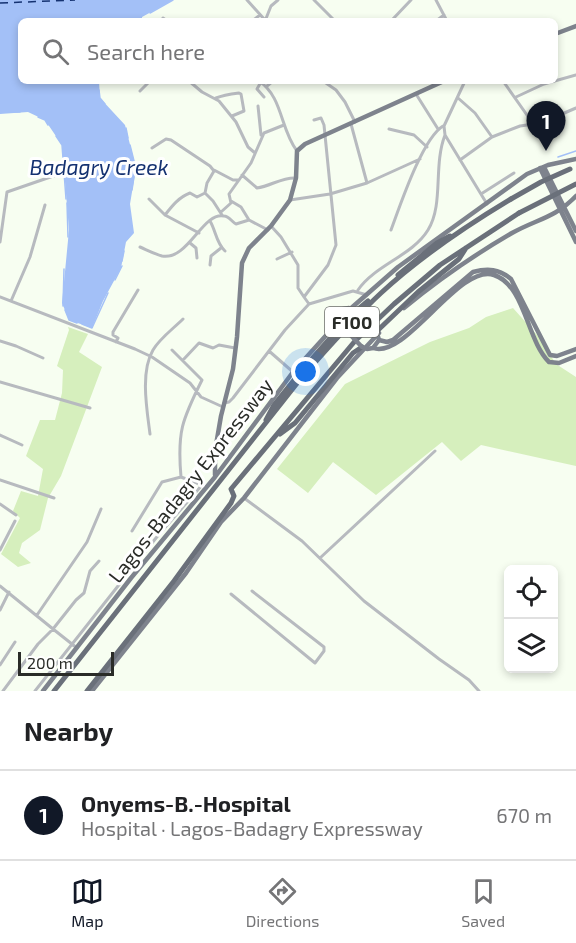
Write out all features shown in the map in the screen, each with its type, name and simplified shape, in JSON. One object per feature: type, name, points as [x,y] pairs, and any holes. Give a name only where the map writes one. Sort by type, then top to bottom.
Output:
[{"type":"highway","name":"Lagos-Badagry Expressway","points":[[54,691],[302,377],[350,323],[382,292],[431,252],[511,199],[573,168]]},
{"type":"highway","name":"Lagos-Badagry Expressway","points":[[87,691],[174,581],[231,503],[234,496],[231,489],[363,334],[440,265],[519,213],[576,184]]},
{"type":"highway","points":[[356,311],[437,243],[457,234]]},
{"type":"highway","points":[[376,332],[418,291],[459,259],[467,246]]},
{"type":"highway","points":[[266,424],[268,414],[302,370],[341,326]]},
{"type":"highway","points":[[278,435],[289,430],[353,353],[362,347]]},
{"type":"main road","points":[[558,33],[576,26]]},
{"type":"main road","points":[[214,477],[214,456],[235,348],[244,255],[269,228],[290,200],[296,178],[297,151],[305,144],[438,84]]},
{"type":"main road","name":"Lagos-Badagry Expressway","points":[[43,691],[74,647],[165,531],[214,477],[293,372],[349,310],[416,253],[527,174],[576,159]]},
{"type":"main road","points":[[542,168],[576,242]]},
{"type":"main road","points":[[92,691],[186,573],[221,522],[244,498],[337,378],[362,350],[401,311],[435,284],[496,243],[530,224],[553,215],[576,196]]},
{"type":"main road","points":[[562,208],[576,231]]},
{"type":"main road","points":[[379,340],[387,342],[393,340],[473,272],[483,269],[498,271],[507,276],[516,286],[550,355],[558,356],[576,349]]},
{"type":"main road","points":[[379,340],[376,332],[356,311],[349,308],[340,311],[338,318],[341,326],[362,347],[382,350],[394,345],[432,308],[475,276],[486,273],[496,275],[508,283],[545,359],[559,363],[576,356]]},
{"type":"main road","points":[[374,348],[379,340]]},
{"type":"main road","points":[[214,456],[221,468]]},
{"type":"street","points":[[247,0],[263,18]]},
{"type":"street","points":[[266,18],[271,6],[278,0]]},
{"type":"street","points":[[314,0],[332,18]]},
{"type":"street","points":[[394,18],[411,0]]},
{"type":"street","points":[[436,0],[446,18]]},
{"type":"street","points":[[256,18],[260,15]]},
{"type":"street","points":[[440,18],[444,15]]},
{"type":"street","points":[[558,80],[576,75]]},
{"type":"street","points":[[140,91],[147,84]]},
{"type":"street","points":[[193,84],[202,92],[216,98],[232,116],[245,144],[255,153]]},
{"type":"street","points":[[259,84],[257,88],[264,97]]},
{"type":"street","points":[[264,84],[274,96],[284,125],[297,151]]},
{"type":"street","points":[[326,84],[342,98],[353,123],[367,183]]},
{"type":"street","points":[[464,84],[444,126],[445,135],[487,204]]},
{"type":"street","points":[[505,84],[534,125]]},
{"type":"street","points":[[516,97],[544,84]]},
{"type":"street","points":[[216,98],[241,94],[244,111],[232,116]]},
{"type":"street","points":[[416,94],[438,129]]},
{"type":"street","points":[[457,98],[475,112],[492,137]]},
{"type":"street","points":[[258,106],[261,137]]},
{"type":"street","points":[[460,160],[492,137],[520,126],[534,125],[554,119],[576,108]]},
{"type":"street","points":[[304,297],[328,265],[336,238],[325,135],[321,118],[314,120]]},
{"type":"street","points":[[284,125],[267,131],[261,137],[251,164],[229,194],[231,201],[241,207],[249,220],[269,228],[292,252],[298,267],[298,288],[309,304]]},
{"type":"street","points":[[391,230],[412,172],[438,129],[444,126]]},
{"type":"street","points":[[389,129],[414,135],[427,147]]},
{"type":"street","points":[[0,297],[150,356],[190,383],[201,397],[223,405],[233,398],[309,304],[358,291],[427,232],[435,213],[439,161],[445,135]]},
{"type":"street","points":[[152,148],[166,140],[171,140],[232,180],[239,180]]},
{"type":"street","points":[[290,200],[330,194],[367,183],[420,159]]},
{"type":"street","points":[[408,165],[412,172]]},
{"type":"street","points":[[214,169],[205,193],[221,214],[228,216],[236,224],[249,220]]},
{"type":"street","points":[[481,194],[514,173]]},
{"type":"street","points":[[0,242],[7,192],[63,174]]},
{"type":"street","points":[[242,176],[256,188],[270,186],[284,178],[296,178]]},
{"type":"street","points":[[165,215],[177,200],[185,195],[190,193],[197,196],[205,193]]},
{"type":"street","points":[[148,199],[165,215],[199,233]]},
{"type":"street","points":[[140,247],[162,256],[168,256],[190,243],[210,221],[221,214],[231,201]]},
{"type":"street","points":[[10,301],[30,257],[45,205]]},
{"type":"street","points":[[210,221],[217,231],[217,240],[225,251]]},
{"type":"street","points":[[190,243],[196,248],[197,258]]},
{"type":"street","points":[[210,265],[210,257],[222,248]]},
{"type":"street","points":[[277,259],[292,252]]},
{"type":"street","points":[[116,342],[118,338],[113,335],[113,332],[138,290]]},
{"type":"street","points":[[358,291],[367,295]]},
{"type":"street","points":[[150,434],[145,398],[150,356],[159,342],[183,319]]},
{"type":"street","points":[[0,341],[43,358]]},
{"type":"street","points":[[183,360],[199,343],[213,348],[219,345],[235,348]]},
{"type":"street","points":[[172,350],[202,378],[181,428],[179,450],[181,477]]},
{"type":"street","points":[[269,351],[293,372]]},
{"type":"street","points":[[0,382],[90,408]]},
{"type":"street","points":[[0,435],[22,445]]},
{"type":"street","points":[[319,559],[435,451]]},
{"type":"street","points":[[132,531],[162,482],[181,477],[202,485],[165,531]]},
{"type":"street","points":[[0,481],[54,498]]},
{"type":"street","points":[[244,498],[302,541],[319,559],[341,576],[364,601],[469,680],[479,691]]},
{"type":"street","points":[[0,504],[16,515]]},
{"type":"street","points":[[37,615],[87,542],[101,509]]},
{"type":"street","points":[[0,550],[15,521]]},
{"type":"street","points":[[3,691],[38,644],[84,593],[90,571],[99,561]]},
{"type":"street","points":[[0,586],[74,647],[35,691]]},
{"type":"street","points":[[231,594],[315,663],[324,651],[324,647],[252,591]]},
{"type":"street","points":[[0,610],[9,592]]},
{"type":"street","points":[[0,664],[15,642]]},
{"type":"green space","points":[[513,308],[538,336],[556,364],[576,377],[576,466],[481,445],[461,461],[442,442],[376,495],[333,462],[308,493],[277,469],[345,384],[430,342],[469,328],[486,317]]},
{"type":"green space","points":[[68,327],[88,334],[79,352],[102,367],[61,476],[48,498],[40,530],[22,543],[19,553],[31,563],[18,567],[1,554],[20,518],[13,511],[21,491],[38,496],[43,469],[26,456],[40,420],[55,420],[62,393],[63,370],[57,366]]},
{"type":"water","name":"Badagry Creek","points":[[0,0],[173,0],[142,18],[18,18],[18,84],[99,84],[100,98],[125,125],[136,168],[130,204],[134,233],[126,242],[121,268],[103,301],[92,328],[69,320],[62,303],[69,230],[62,145],[45,120],[28,112],[0,114]]},
{"type":"waterway","points":[[150,13],[173,0]]},
{"type":"waterway","points":[[99,90],[100,98],[105,104]]},
{"type":"waterway","points":[[7,112],[20,112]]},
{"type":"waterway","points":[[38,117],[45,120],[48,125]]},
{"type":"waterway","points":[[126,128],[128,138]]},
{"type":"waterway","points":[[56,136],[62,145],[66,199]]},
{"type":"waterway","points":[[130,145],[134,161]]},
{"type":"waterway","points":[[558,157],[576,151]]},
{"type":"waterway","points":[[132,190],[134,177]]},
{"type":"waterway","points":[[67,203],[68,237]]},
{"type":"waterway","points":[[122,261],[124,251]]},
{"type":"waterway","points":[[115,280],[122,266]]},
{"type":"waterway","points":[[63,306],[64,269]]},
{"type":"waterway","points":[[82,324],[92,328],[108,293]]},
{"type":"waterway","points":[[65,310],[69,320],[77,323]]},
{"type":"ferry route","points":[[0,3],[75,0]]},
{"type":"place","name":"Onyems-B.-Hospital","points":[[546,151]]}]
